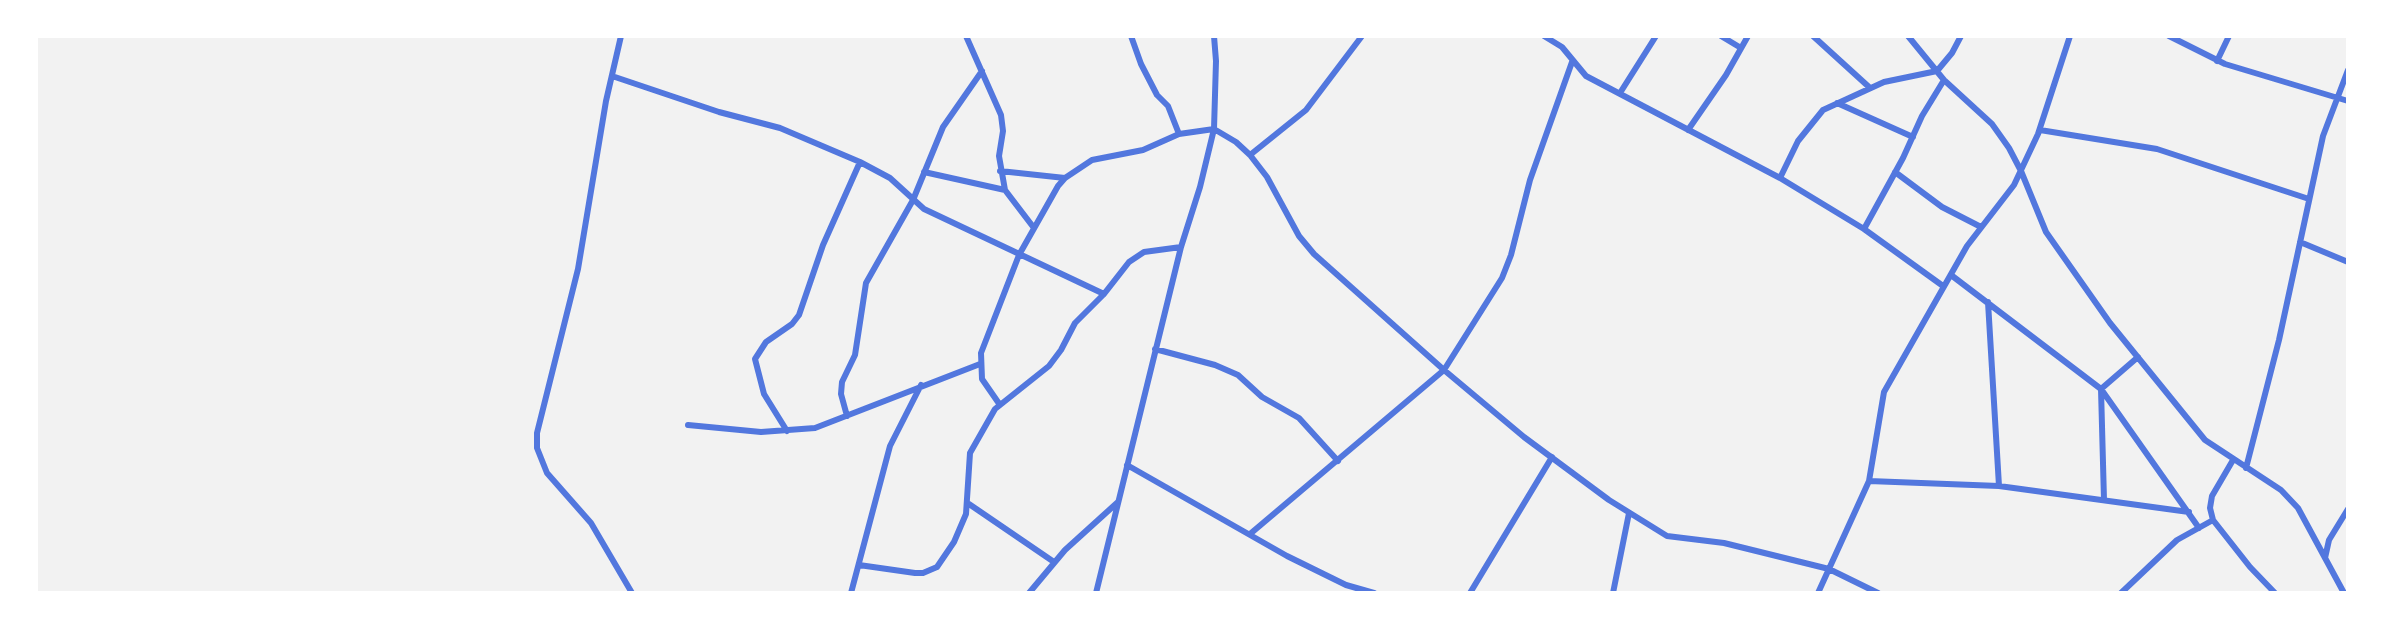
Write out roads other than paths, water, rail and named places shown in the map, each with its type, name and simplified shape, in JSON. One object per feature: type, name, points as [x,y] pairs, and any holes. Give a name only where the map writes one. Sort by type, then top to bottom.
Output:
[{"type":"street","points":[[621,36],[578,269],[564,332],[550,374],[537,440],[547,473],[591,523],[632,593]]},
{"type":"street","points":[[966,36],[1001,115],[1000,171],[1005,190],[1034,228]]},
{"type":"street","points":[[1131,36],[1141,64],[1157,95],[1168,106],[1179,135]]},
{"type":"street","points":[[1096,593],[1180,247],[1200,187],[1214,129],[1216,61],[1214,36]]},
{"type":"street","points":[[1250,155],[1306,110],[1362,36]]},
{"type":"street","points":[[1544,36],[1562,47],[1572,62],[1586,76],[1780,178],[1864,229],[1943,286]]},
{"type":"street","points":[[1561,36],[1562,47]]},
{"type":"street","points":[[1620,93],[1656,36]]},
{"type":"street","points":[[1721,36],[1740,48]]},
{"type":"street","points":[[1688,130],[1726,75],[1748,36]]},
{"type":"street","points":[[1813,36],[1869,87]]},
{"type":"street","points":[[1908,36],[1944,80],[1992,124],[2021,171],[2046,232],[2138,357],[2205,440],[2281,490],[2298,508],[2343,593]]},
{"type":"street","points":[[1780,178],[1798,141],[1822,110],[1869,87],[1937,71],[1952,53],[1961,36]]},
{"type":"street","points":[[1818,593],[1869,481],[1884,392],[1943,286],[1981,227],[2014,185],[2040,130],[2070,36]]},
{"type":"street","points":[[2169,36],[2217,60],[2348,101]]},
{"type":"street","points":[[2217,60],[2229,36]]},
{"type":"street","points":[[1250,534],[1444,370],[1502,278],[1511,255],[1530,180],[1572,62]]},
{"type":"street","points":[[2246,468],[2280,340],[2323,136],[2348,70]]},
{"type":"street","points":[[847,416],[841,394],[842,382],[855,355],[866,283],[914,200],[944,127],[982,71]]},
{"type":"street","points":[[612,76],[719,112],[780,128],[860,162],[891,178],[914,200],[940,218],[1104,294]]},
{"type":"street","points":[[1864,229],[1944,80]]},
{"type":"street","points":[[1837,103],[1913,137]]},
{"type":"street","points":[[1000,405],[982,380],[981,353],[1019,255],[1065,178],[1092,160],[1143,150],[1179,135],[1214,129],[1236,142],[1250,155],[1267,177],[1299,236],[1314,254],[1444,370],[1552,457],[1629,513],[1666,536],[1724,543],[1829,569],[1878,593]]},
{"type":"street","points":[[2040,130],[2157,149],[2309,199]]},
{"type":"street","points":[[787,431],[764,394],[755,359],[766,342],[792,324],[799,315],[823,245],[860,162]]},
{"type":"street","points":[[1000,171],[1065,178]]},
{"type":"street","points":[[924,172],[1005,190]]},
{"type":"street","points":[[1895,172],[1942,207],[1981,227]]},
{"type":"street","points":[[2300,242],[2348,262]]},
{"type":"street","points":[[859,565],[915,573],[930,571],[944,560],[969,504],[968,472],[973,443],[1000,405],[1049,366],[1075,323],[1104,294],[1129,262],[1144,252],[1180,247]]},
{"type":"street","points":[[1951,274],[2102,389],[2199,528]]},
{"type":"street","points":[[1988,302],[1999,486]]},
{"type":"street","points":[[1155,349],[1215,365],[1238,375],[1262,397],[1299,418],[1338,461]]},
{"type":"street","points":[[2104,500],[2102,389],[2138,357]]},
{"type":"street","points":[[688,425],[761,432],[815,428],[980,364]]},
{"type":"street","points":[[851,593],[890,446],[922,385]]},
{"type":"street","points":[[1470,593],[1552,457]]},
{"type":"street","points":[[2233,460],[2212,496],[2210,508],[2212,519],[2250,567],[2275,593]]},
{"type":"street","points":[[1127,465],[1346,585],[1374,593]]},
{"type":"street","points":[[1869,481],[1999,486],[2189,512]]},
{"type":"street","points":[[1029,593],[1054,562],[1119,501]]},
{"type":"street","points":[[969,504],[1054,562]]},
{"type":"street","points":[[2325,558],[2329,540],[2346,516],[2348,508]]},
{"type":"street","points":[[1613,593],[1629,513]]},
{"type":"street","points":[[2121,593],[2177,540],[2212,519]]}]
